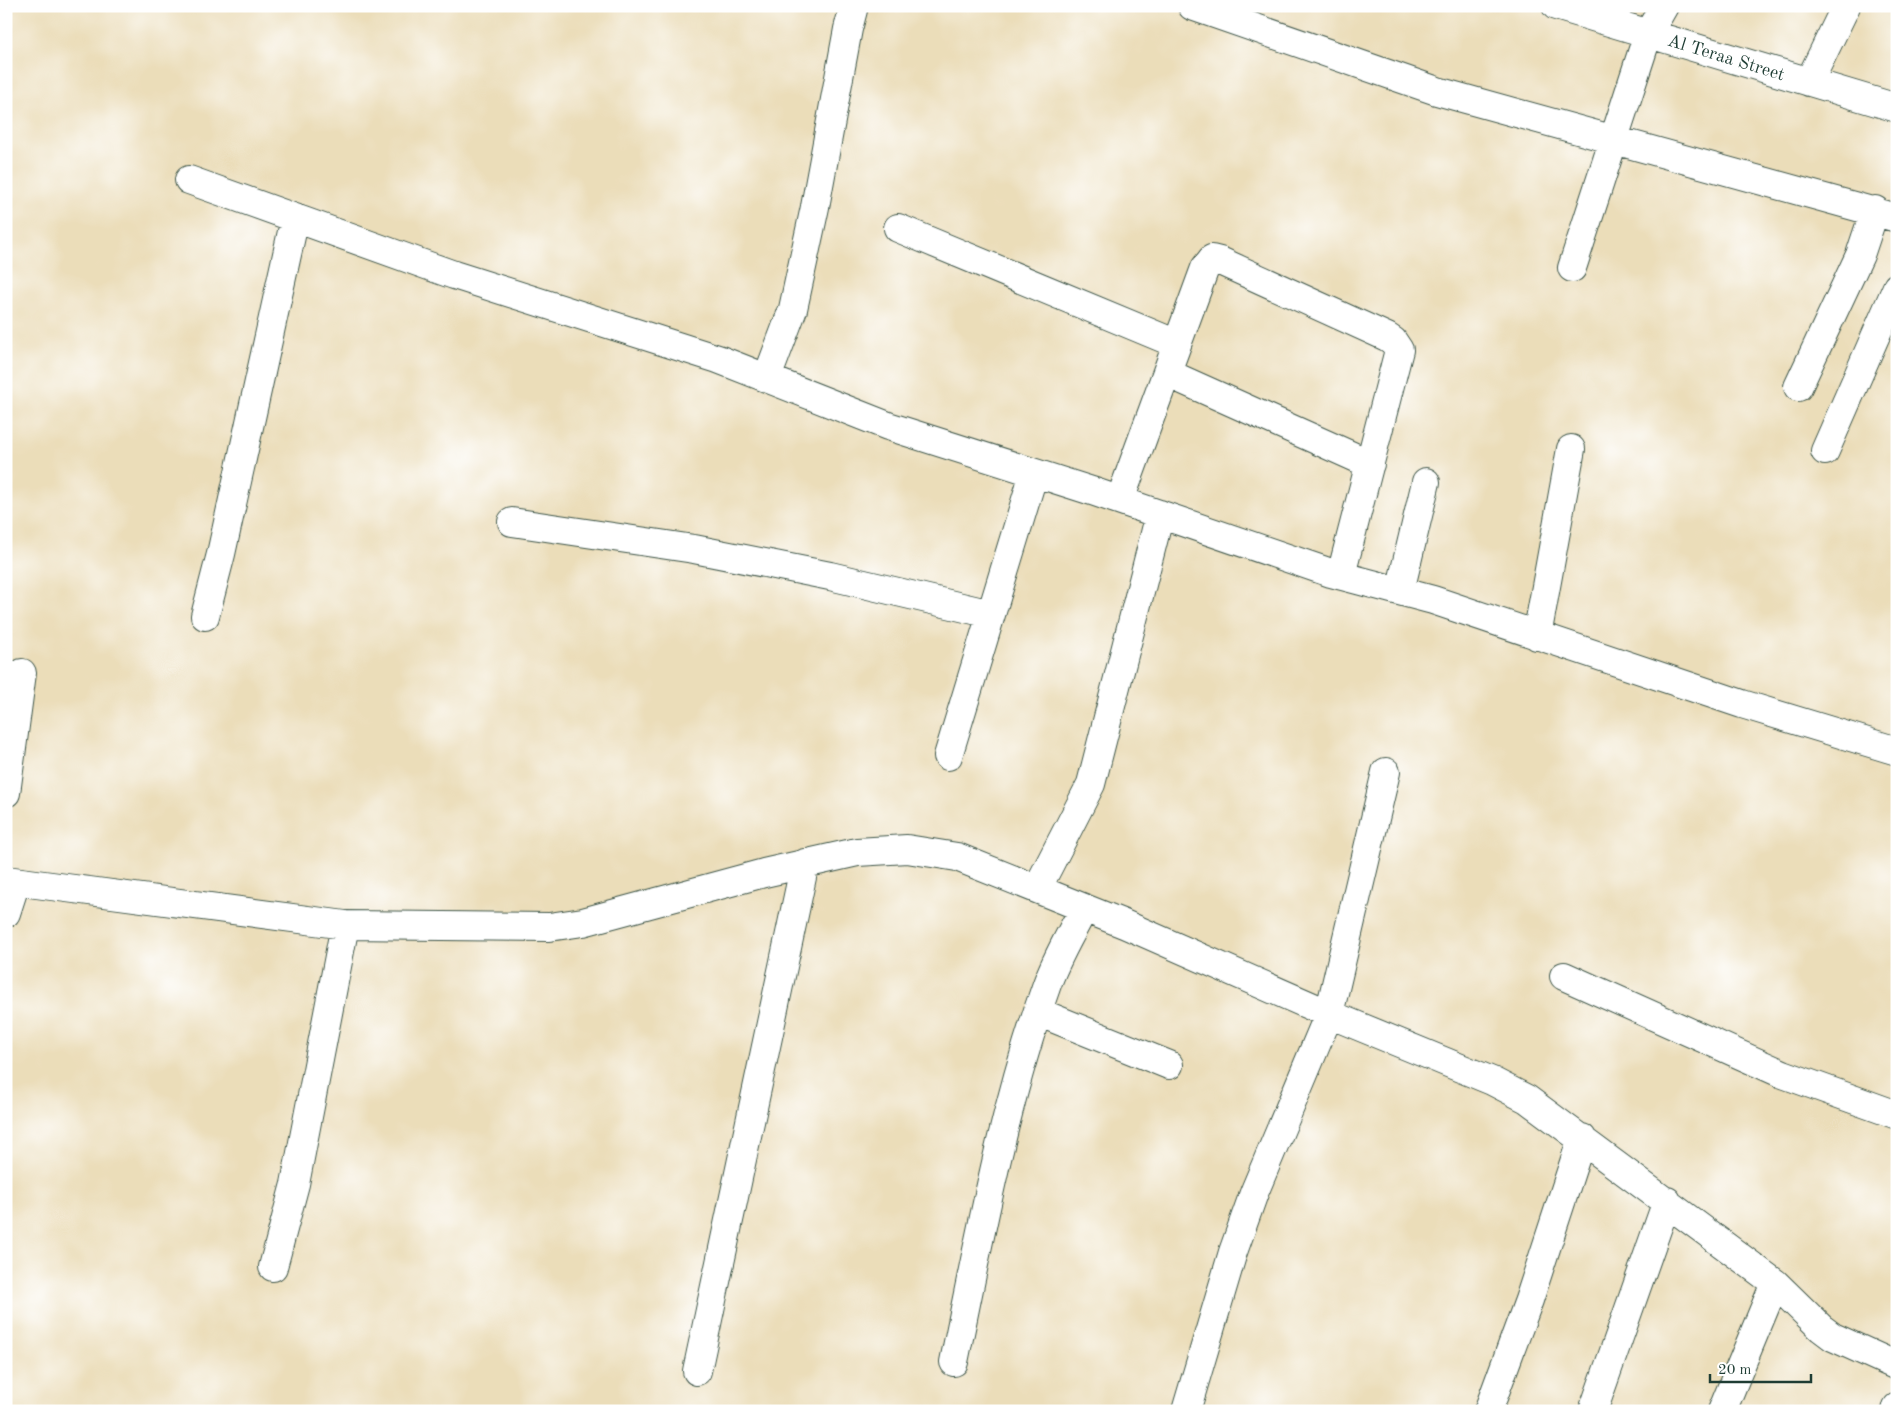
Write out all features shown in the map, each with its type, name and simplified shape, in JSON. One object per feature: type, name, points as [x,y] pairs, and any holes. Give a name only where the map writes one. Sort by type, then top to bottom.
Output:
[{"type":"street","points":[[1192,6],[1437,91],[1886,214],[1860,255],[1798,387]]},
{"type":"street","name":"Al Teraa Street","points":[[1556,6],[1897,108]]},
{"type":"street","points":[[1572,268],[1648,34],[1664,6]]},
{"type":"street","points":[[1809,82],[1846,6]]},
{"type":"street","points":[[767,378],[793,309],[815,207],[853,10]]},
{"type":"street","points":[[190,180],[454,275],[718,359],[888,426],[1120,500],[1341,575],[1400,591],[1742,704],[1897,751]]},
{"type":"street","points":[[205,616],[228,526],[296,218]]},
{"type":"street","points":[[898,228],[1177,344]]},
{"type":"street","points":[[1120,500],[1205,268],[1212,260],[1387,337],[1393,340],[1399,350],[1341,575]]},
{"type":"street","points":[[1825,451],[1897,287]]},
{"type":"street","points":[[1167,373],[1370,464]]},
{"type":"street","points":[[1537,636],[1571,449]]},
{"type":"street","points":[[948,756],[1034,473]]},
{"type":"street","points":[[1400,591],[1426,482]]},
{"type":"street","points":[[1037,889],[1091,784],[1160,514]]},
{"type":"street","points":[[512,522],[694,549],[830,576],[991,614]]},
{"type":"street","points":[[6,793],[22,673]]},
{"type":"street","points":[[1186,1411],[1233,1252],[1254,1193],[1329,1014],[1386,772]]},
{"type":"street","points":[[6,913],[11,881],[345,925],[549,927],[582,922],[805,863],[856,852],[907,848],[957,857],[1084,908],[1329,1014],[1492,1081],[1527,1099],[1667,1201],[1775,1283],[1827,1332],[1897,1366]]},
{"type":"street","points":[[697,1371],[805,863]]},
{"type":"street","points":[[954,1362],[1014,1092],[1046,985],[1084,908]]},
{"type":"street","points":[[273,1267],[295,1184],[345,925]]},
{"type":"street","points":[[1564,976],[1783,1074],[1897,1115]]},
{"type":"street","points":[[1038,1012],[1169,1065]]},
{"type":"street","points":[[1488,1411],[1529,1300],[1582,1138]]},
{"type":"street","points":[[1593,1411],[1667,1201]]},
{"type":"street","points":[[1722,1411],[1775,1283]]},
{"type":"street","points":[[1896,1411],[1897,1406]]}]
